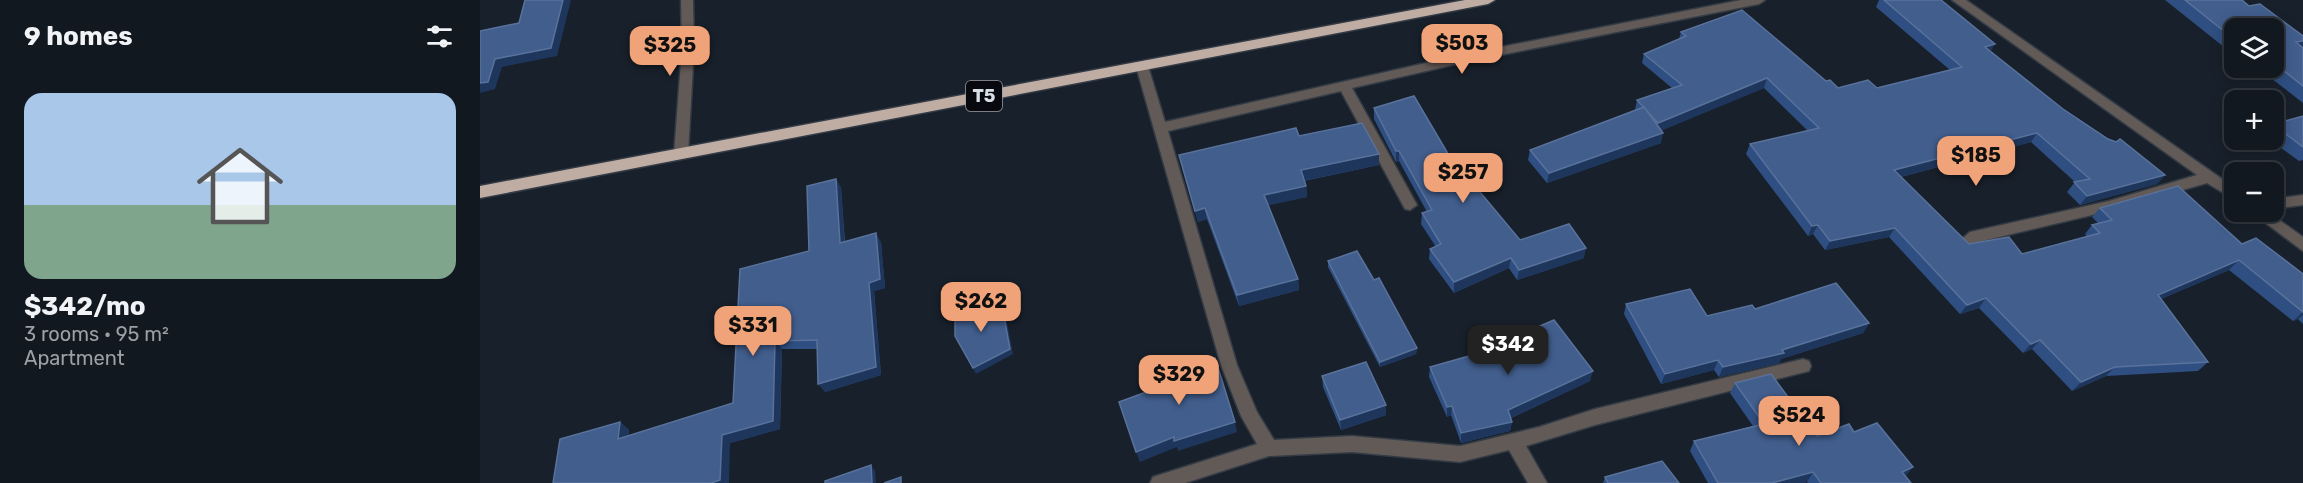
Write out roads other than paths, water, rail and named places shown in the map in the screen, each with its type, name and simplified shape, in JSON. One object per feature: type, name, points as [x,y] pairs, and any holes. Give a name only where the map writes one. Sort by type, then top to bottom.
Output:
[{"type":"highway","name":"T5","points":[[480,192],[1488,0]]},
{"type":"street","points":[[681,154],[688,48],[687,0]]},
{"type":"street","points":[[1160,128],[1470,57],[1759,0]]},
{"type":"street","points":[[1958,0],[2224,187]]},
{"type":"street","points":[[1142,66],[1229,365],[1250,416],[1269,448]]},
{"type":"street","points":[[1345,87],[1410,204]]},
{"type":"street","points":[[1970,238],[2109,206],[2209,177]]},
{"type":"street","points":[[2284,203],[2303,200]]},
{"type":"street","points":[[2272,222],[2303,245]]},
{"type":"street","points":[[1159,483],[1269,448],[1352,444],[1460,454],[1514,442],[1595,417],[1803,366]]},
{"type":"street","points":[[1514,442],[1538,483]]}]
